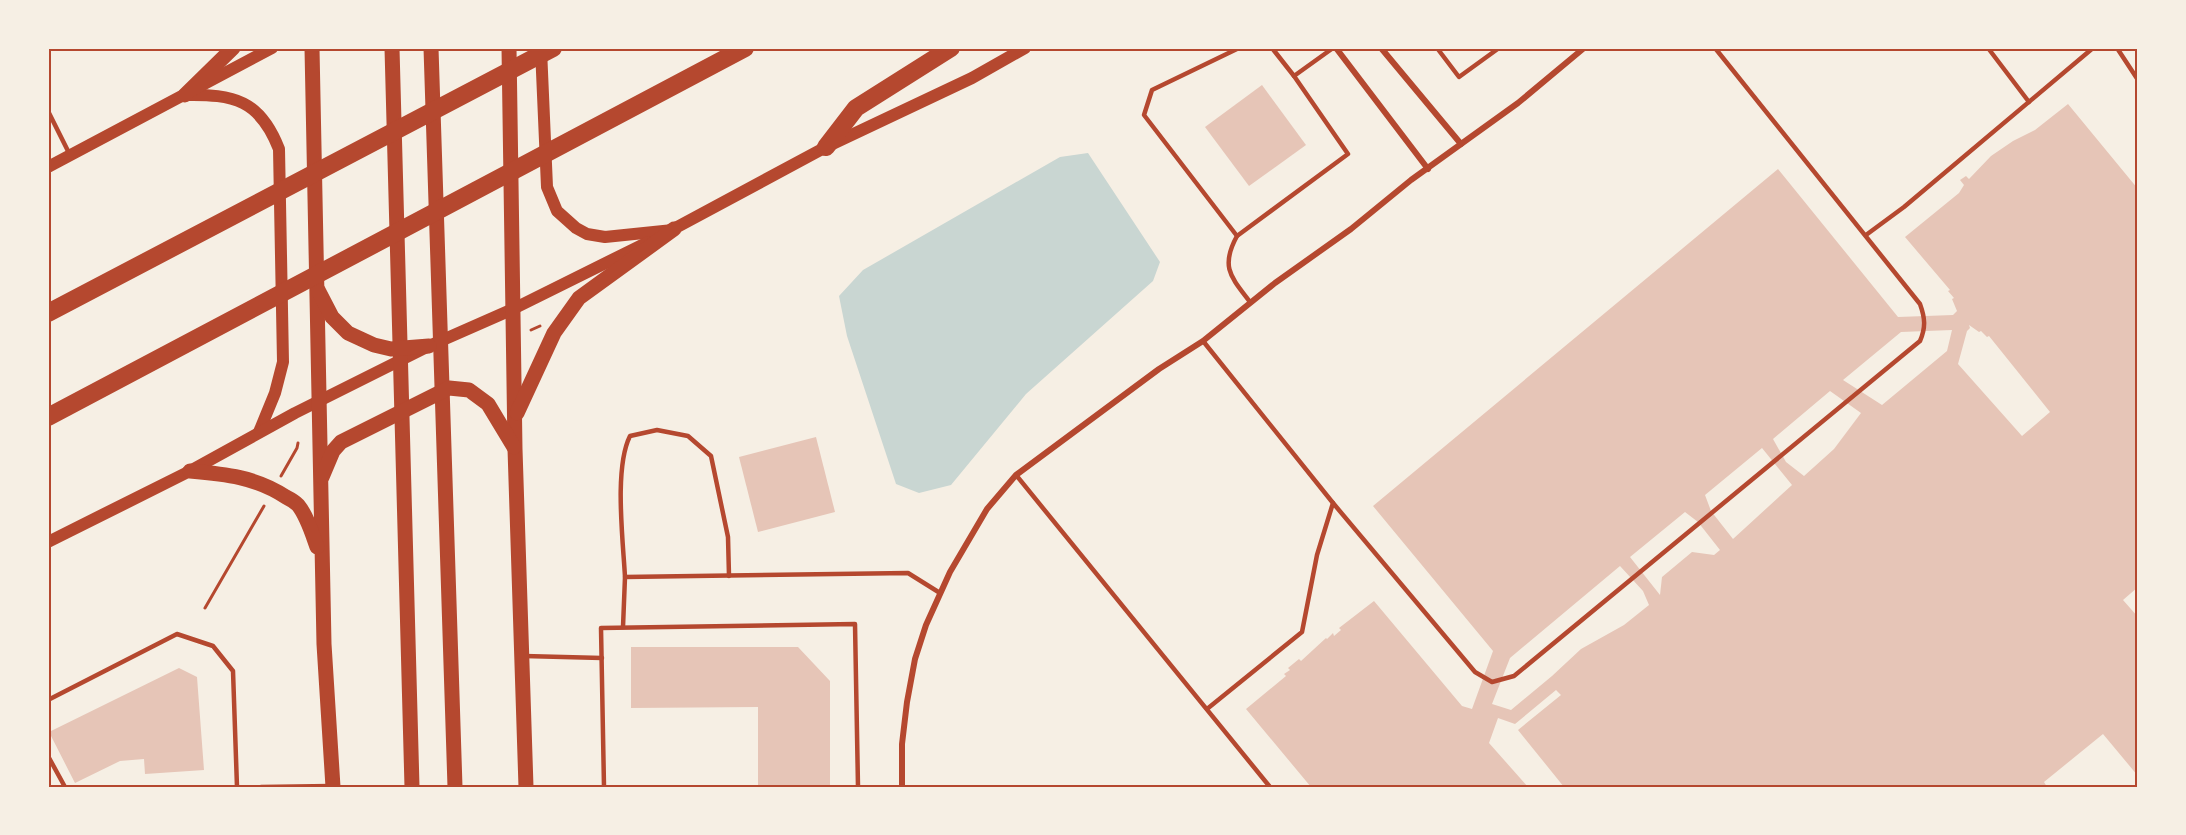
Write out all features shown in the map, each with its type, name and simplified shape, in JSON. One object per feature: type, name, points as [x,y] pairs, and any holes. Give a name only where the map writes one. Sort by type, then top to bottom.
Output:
[{"type":"highway","points":[[48,313],[554,48]]},
{"type":"highway","points":[[48,417],[746,48]]},
{"type":"highway","points":[[826,147],[855,108],[951,48]]},
{"type":"main road","points":[[185,94],[233,48]]},
{"type":"main road","points":[[48,167],[272,48]]},
{"type":"main road","points":[[312,48],[324,644],[333,786]]},
{"type":"main road","points":[[392,48],[412,787]]},
{"type":"main road","points":[[431,48],[455,787]]},
{"type":"main road","points":[[509,48],[515,449],[524,656],[526,787]]},
{"type":"main road","points":[[541,48],[547,187],[557,211],[576,228],[588,234],[605,237],[674,229]]},
{"type":"main road","points":[[48,542],[190,471],[318,401],[429,346],[513,309],[674,229],[826,147],[972,78],[1025,48]]},
{"type":"main road","points":[[185,94],[214,94],[236,99],[256,111],[271,128],[279,149],[283,362],[275,393],[260,432]]},
{"type":"main road","points":[[515,419],[554,333],[579,298],[674,229]]},
{"type":"main road","points":[[316,287],[332,317],[348,333],[374,345],[391,349],[429,346]]},
{"type":"main road","points":[[320,482],[333,451],[341,442],[449,388],[470,390],[483,399],[515,449]]},
{"type":"main road","points":[[190,471],[251,479],[274,489],[297,504],[311,529],[322,565]]},
{"type":"street","points":[[1334,48],[1428,169]]},
{"type":"street","points":[[1381,48],[1461,144]]},
{"type":"street","points":[[902,787],[903,730],[915,659],[929,618],[940,593],[987,509],[1016,475],[1159,369],[1203,340],[1250,302],[1518,104],[1584,48]]},
{"type":"lane","points":[[1237,236],[1143,115],[1152,90],[1239,48]]},
{"type":"lane","points":[[1250,302],[1230,276],[1228,252],[1237,236],[1348,154],[1272,48]]},
{"type":"lane","points":[[1294,76],[1334,48]]},
{"type":"lane","points":[[1437,48],[1459,77],[1499,48]]},
{"type":"lane","points":[[1203,340],[1333,503],[1475,672],[1492,682],[1514,676],[1920,341],[1925,329],[1925,316],[1920,304],[1715,48]]},
{"type":"lane","points":[[1988,48],[2029,102]]},
{"type":"lane","points":[[1866,235],[1904,207],[2093,48]]},
{"type":"lane","points":[[2117,48],[2138,80]]},
{"type":"lane","points":[[48,111],[70,155]]},
{"type":"lane","points":[[623,627],[625,577],[621,486],[622,460],[630,436],[657,430],[688,436],[711,456],[728,537],[729,576]]},
{"type":"lane","points":[[1016,475],[1270,787]]},
{"type":"lane","points":[[1207,709],[1302,632],[1317,555],[1333,503]]},
{"type":"lane","points":[[625,577],[908,573],[940,593]]},
{"type":"lane","points":[[604,787],[602,628],[855,624],[858,787]]},
{"type":"lane","points":[[48,700],[177,634],[213,646],[233,671],[237,787]]},
{"type":"lane","points":[[524,656],[602,658]]},
{"type":"lane","points":[[48,756],[65,787]]},
{"type":"lane","points":[[261,787],[333,786]]},
{"type":"path","points":[[280,478],[298,443]]},
{"type":"path","points":[[205,608],[264,506]]},
{"type":"shaded area","points":[[1088,153],[1160,262],[1153,281],[1026,394],[951,485],[919,493],[896,484],[847,336],[839,296],[863,270],[1060,157]]},
{"type":"building","points":[[1262,85],[1306,145],[1249,186],[1205,127]]},
{"type":"building","points":[[2068,104],[2138,189],[2138,587],[2123,600],[2138,617],[2138,776],[2103,734],[2044,782],[2047,787],[1564,787],[1518,730],[1561,695],[1556,690],[1515,724],[1498,718],[1489,743],[1528,787],[1311,787],[1246,709],[1286,676],[1284,674],[1290,670],[1288,668],[1299,659],[1301,661],[1333,633],[1334,636],[1341,630],[1339,628],[1374,601],[1462,706],[1472,709],[1493,651],[1373,506],[1778,169],[1898,317],[1953,315],[1957,311],[1952,299],[1954,298],[1948,291],[1950,290],[1905,237],[1959,193],[1964,185],[1960,180],[1966,176],[1969,179],[1991,156],[2035,130]],"holes":[[[1969,325],[1987,337],[1989,336],[2050,412],[2022,436],[1958,364],[1967,331],[1970,328]],[[1952,330],[1947,351],[1882,405],[1843,380],[1901,332]],[[1830,391],[1861,413],[1834,449],[1804,476],[1786,462],[1773,439]],[[1762,448],[1792,485],[1733,539],[1711,511],[1705,495]],[[1685,512],[1698,522],[1720,550],[1714,555],[1692,552],[1662,577],[1660,595],[1630,557]],[[1620,566],[1643,591],[1649,605],[1624,625],[1581,649],[1511,710],[1492,704],[1510,658]]]},
{"type":"building","points":[[816,437],[835,512],[758,532],[739,457]]},
{"type":"building","points":[[631,647],[798,647],[830,681],[830,787],[758,787],[758,707],[631,708]]},
{"type":"building","points":[[179,668],[197,677],[204,770],[145,774],[144,759],[120,761],[75,783],[49,732]]}]
